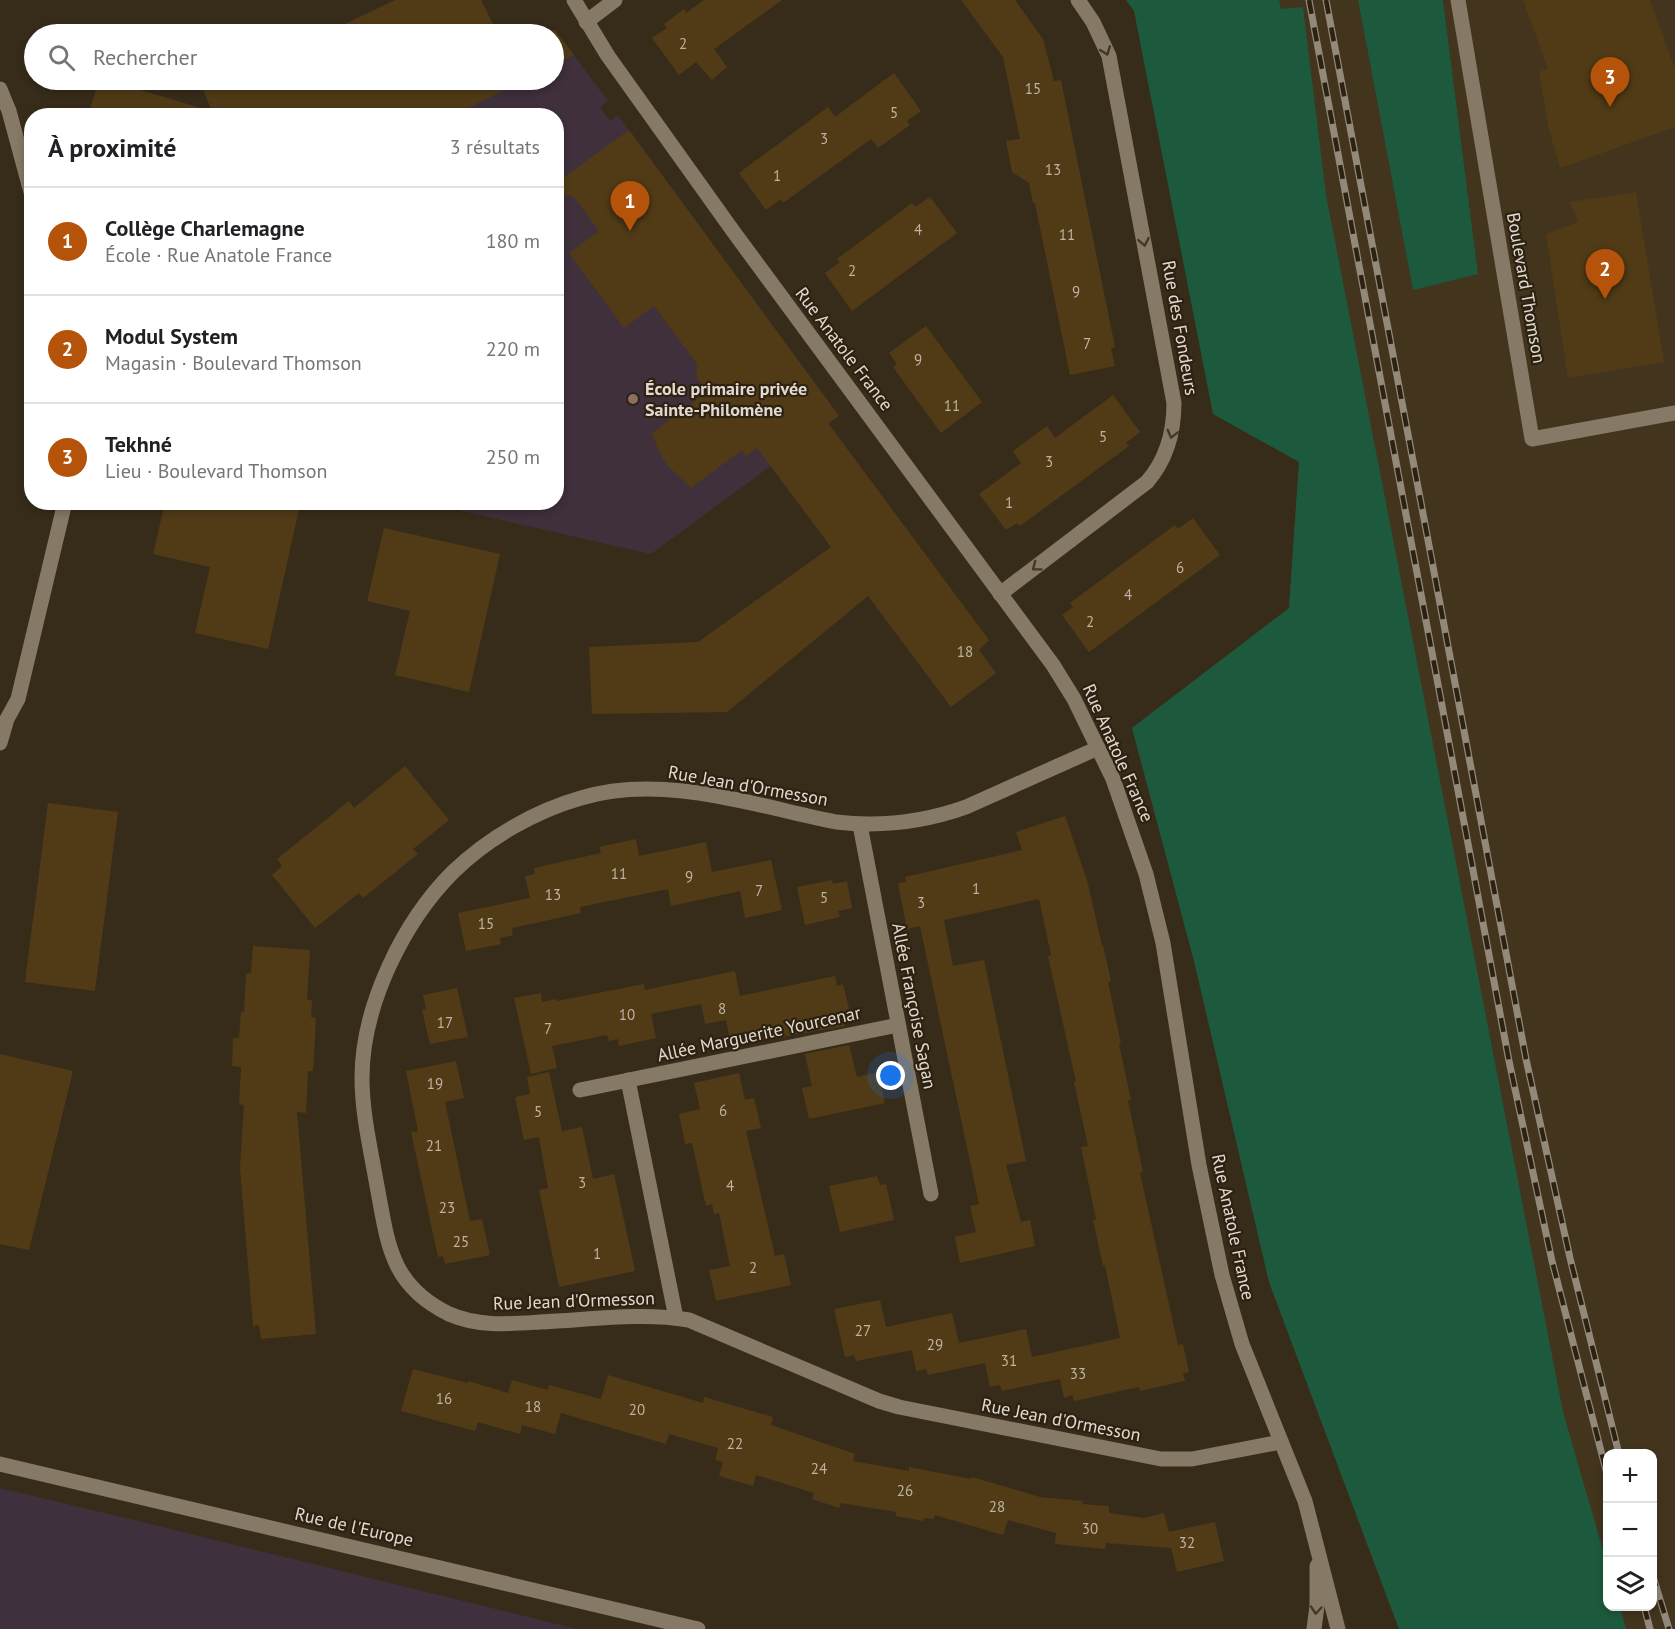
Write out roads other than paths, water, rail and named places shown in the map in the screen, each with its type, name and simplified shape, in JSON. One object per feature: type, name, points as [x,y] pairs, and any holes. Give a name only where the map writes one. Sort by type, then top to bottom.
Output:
[{"type":"street","name":"Rue Anatole France","points":[[574,0],[608,56],[727,222],[1064,681],[1113,779],[1135,837],[1155,909],[1199,1165],[1228,1300],[1242,1344],[1305,1501],[1338,1629]]},
{"type":"street","points":[[586,22],[615,0]]},
{"type":"street","name":"Rue des Fondeurs","points":[[1000,594],[1147,482],[1163,460],[1174,424],[1174,403],[1109,56],[1093,22],[1078,0]]},
{"type":"street","name":"Boulevard Thomson","points":[[1458,0],[1532,439],[1675,413]]},
{"type":"street","points":[[0,89],[9,111],[24,166]]},
{"type":"street","points":[[0,743],[7,719],[18,699],[63,510]]},
{"type":"street","name":"Rue Jean d'Ormesson","points":[[1098,748],[980,802],[949,813],[907,822],[860,825],[673,790],[621,790],[573,800],[546,811],[505,833],[453,873],[424,908],[388,968],[371,1017],[363,1058],[365,1116],[392,1258],[401,1275],[414,1290],[447,1313],[464,1320],[493,1325],[659,1316],[676,1318],[699,1323],[879,1401],[915,1412],[1175,1460],[1192,1459],[1281,1442]]},
{"type":"street","name":"Allée Françoise Sagan","points":[[860,825],[931,1194]]},
{"type":"street","name":"Allée Marguerite Yourcenar","points":[[580,1090],[898,1025]]},
{"type":"street","points":[[628,1080],[676,1318]]},
{"type":"street","name":"Rue de l'Europe","points":[[0,1464],[698,1629]]},
{"type":"street","name":"Rue Anatole France","points":[[1314,1629],[1317,1606],[1317,1548]]},
{"type":"railway","points":[[1309,0],[1509,1061],[1552,1261],[1603,1459]]},
{"type":"railway","points":[[1326,0],[1526,1059],[1570,1258],[1618,1449]]},
{"type":"railway","points":[[1657,1589],[1669,1629]]},
{"type":"railway","points":[[1645,1611],[1650,1629]]},
{"type":"place","name":"Tekhné","points":[[1610,107]]},
{"type":"place","name":"Collège Charlemagne","points":[[630,231]]},
{"type":"place","name":"Modul System","points":[[1605,299]]},
{"type":"place","name":"École primaire privée Sainte-Philomène","points":[[633,399]]}]
